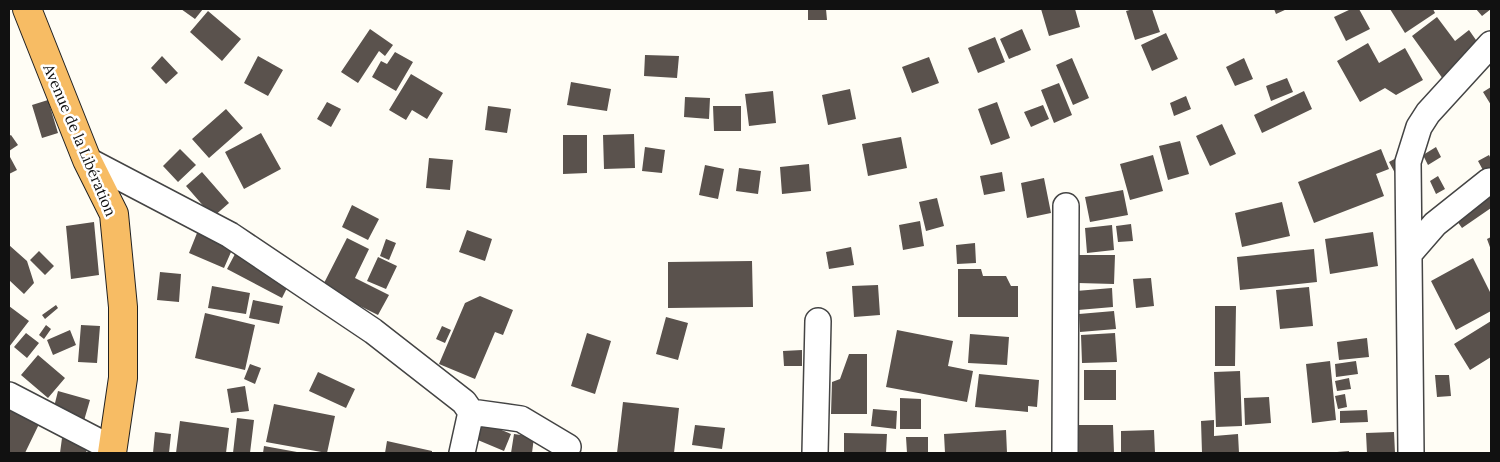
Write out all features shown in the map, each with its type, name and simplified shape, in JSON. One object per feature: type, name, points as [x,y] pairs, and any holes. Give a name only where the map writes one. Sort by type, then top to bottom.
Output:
[{"type":"highway","name":"Avenue de la Libération","points":[[27,9],[87,160],[114,214],[123,307],[123,378],[112,451]]},
{"type":"street","points":[[1411,453],[1408,162],[1418,127],[1428,113],[1491,44]]},
{"type":"street","points":[[87,160],[230,235],[373,331],[464,402],[471,412],[520,419],[568,447]]},
{"type":"street","points":[[1409,254],[1435,224],[1491,181]]},
{"type":"street","points":[[1065,453],[1066,206]]},
{"type":"street","points":[[815,453],[818,321]]},
{"type":"street","points":[[9,395],[112,451]]},
{"type":"street","points":[[462,453],[471,412]]},
{"type":"building","points":[[181,9],[203,9],[195,19]]},
{"type":"building","points":[[808,9],[826,9],[827,20],[808,20]]},
{"type":"building","points":[[1041,9],[1075,9],[1080,27],[1049,36]]},
{"type":"building","points":[[1152,9],[1160,32],[1135,40],[1126,11]]},
{"type":"building","points":[[1274,9],[1287,9],[1276,14]]},
{"type":"building","points":[[1351,9],[1359,9],[1370,29],[1346,41],[1334,17]]},
{"type":"building","points":[[1390,9],[1433,9],[1435,13],[1405,33]]},
{"type":"building","points":[[1476,9],[1491,9],[1482,16]]},
{"type":"building","points":[[208,11],[241,39],[222,61],[190,32]]},
{"type":"building","points":[[1437,17],[1455,41],[1469,30],[1483,50],[1443,79],[1412,36]]},
{"type":"building","points":[[370,29],[393,45],[385,56],[379,51],[358,83],[341,72]]},
{"type":"building","points":[[1022,29],[1031,50],[1009,59],[1000,39]]},
{"type":"building","points":[[1166,33],[1178,59],[1152,71],[1141,45]]},
{"type":"building","points":[[995,37],[1005,62],[978,73],[968,48]]},
{"type":"building","points":[[1368,43],[1379,63],[1405,48],[1423,80],[1396,95],[1385,88],[1360,102],[1337,61]]},
{"type":"building","points":[[395,52],[413,62],[396,91],[372,77],[381,61],[387,64]]},
{"type":"building","points":[[645,55],[679,56],[677,78],[644,76]]},
{"type":"building","points":[[162,56],[178,73],[166,84],[151,68]]},
{"type":"building","points":[[258,56],[283,70],[268,96],[244,83]]},
{"type":"building","points":[[929,57],[939,83],[912,93],[902,67]]},
{"type":"building","points":[[1072,58],[1089,98],[1073,105],[1056,65]]},
{"type":"building","points":[[1244,58],[1253,79],[1235,86],[1226,67]]},
{"type":"building","points":[[411,74],[443,93],[427,119],[412,110],[406,120],[389,110]]},
{"type":"building","points":[[1287,78],[1293,92],[1271,101],[1266,86]]},
{"type":"building","points":[[571,82],[611,89],[607,111],[567,105]]},
{"type":"building","points":[[1059,83],[1072,115],[1054,123],[1041,90]]},
{"type":"building","points":[[1491,87],[1491,105],[1483,92]]},
{"type":"building","points":[[850,89],[856,119],[828,125],[822,95]]},
{"type":"building","points":[[773,91],[776,123],[749,126],[745,94]]},
{"type":"building","points":[[1304,91],[1312,109],[1262,133],[1254,115]]},
{"type":"building","points":[[1186,96],[1191,109],[1174,116],[1170,103]]},
{"type":"building","points":[[685,97],[710,98],[709,119],[684,117]]},
{"type":"building","points":[[48,100],[58,133],[42,138],[32,105]]},
{"type":"building","points":[[327,102],[341,109],[331,127],[317,119]]},
{"type":"building","points":[[997,102],[1010,138],[991,145],[978,109]]},
{"type":"building","points":[[1043,105],[1049,119],[1031,127],[1024,112]]},
{"type":"building","points":[[488,106],[511,109],[507,133],[485,130]]},
{"type":"building","points":[[713,106],[741,106],[741,131],[714,131]]},
{"type":"building","points":[[226,109],[243,128],[209,158],[192,139]]},
{"type":"building","points":[[1222,124],[1236,154],[1210,166],[1196,136]]},
{"type":"building","points":[[261,133],[281,169],[244,189],[225,152]]},
{"type":"building","points":[[634,134],[635,168],[604,169],[603,135]]},
{"type":"building","points":[[11,135],[18,145],[9,151],[9,136]]},
{"type":"building","points":[[563,135],[587,135],[587,173],[563,174]]},
{"type":"building","points":[[901,137],[907,168],[868,176],[862,144]]},
{"type":"building","points":[[1180,141],[1189,174],[1168,180],[1159,146]]},
{"type":"building","points":[[645,147],[665,150],[662,173],[642,171]]},
{"type":"building","points":[[1436,147],[1441,157],[1428,165],[1423,155]]},
{"type":"building","points":[[180,149],[196,165],[178,182],[163,166]]},
{"type":"building","points":[[1381,149],[1389,169],[1376,174],[1384,196],[1314,223],[1298,182]]},
{"type":"building","points":[[1153,155],[1163,191],[1130,200],[1120,164]]},
{"type":"building","points":[[1489,155],[1491,168],[1484,172],[1478,161]]},
{"type":"building","points":[[1398,157],[1403,169],[1395,173],[1389,162]]},
{"type":"building","points":[[9,158],[17,170],[9,174]]},
{"type":"building","points":[[429,158],[453,160],[450,190],[426,188]]},
{"type":"building","points":[[809,164],[811,191],[782,194],[780,167]]},
{"type":"building","points":[[705,165],[724,169],[718,199],[699,195]]},
{"type":"building","points":[[739,168],[761,171],[758,194],[736,191]]},
{"type":"building","points":[[202,172],[229,203],[213,217],[186,186]]},
{"type":"building","points":[[1002,172],[1005,191],[984,195],[980,176]]},
{"type":"building","points":[[1438,176],[1445,189],[1436,194],[1430,181]]},
{"type":"building","points":[[1044,178],[1051,213],[1027,218],[1021,183]]},
{"type":"building","points":[[1123,190],[1128,215],[1090,222],[1085,197]]},
{"type":"building","points":[[1485,191],[1491,200],[1491,208],[1462,228],[1452,214]]},
{"type":"building","points":[[937,198],[944,226],[926,231],[919,202]]},
{"type":"building","points":[[1282,202],[1290,236],[1242,247],[1235,213]]},
{"type":"building","points":[[352,205],[379,219],[368,240],[342,227]]},
{"type":"building","points":[[920,221],[924,246],[903,250],[899,225]]},
{"type":"building","points":[[94,222],[99,275],[71,279],[66,226]]},
{"type":"building","points":[[1131,224],[1133,241],[1118,242],[1116,226]]},
{"type":"building","points":[[1112,225],[1114,250],[1087,253],[1085,228]]},
{"type":"building","points":[[199,228],[235,243],[224,268],[189,253]]},
{"type":"building","points":[[467,230],[492,239],[485,261],[459,252]]},
{"type":"building","points":[[1373,232],[1378,266],[1330,274],[1325,239]]},
{"type":"building","points":[[1491,237],[1491,250],[1487,239]]},
{"type":"building","points":[[347,238],[369,249],[355,278],[389,295],[378,315],[322,287]]},
{"type":"building","points":[[386,239],[396,243],[389,260],[380,256]]},
{"type":"building","points":[[975,243],[976,263],[957,264],[956,245]]},
{"type":"building","points":[[9,245],[27,261],[34,283],[24,294],[9,280]]},
{"type":"building","points":[[851,247],[854,265],[829,269],[826,252]]},
{"type":"building","points":[[1314,249],[1317,282],[1240,290],[1237,257]]},
{"type":"building","points":[[39,251],[54,266],[45,275],[30,260]]},
{"type":"building","points":[[235,254],[290,282],[282,298],[227,269]]},
{"type":"building","points":[[1078,255],[1115,255],[1114,284],[1078,283]]},
{"type":"building","points":[[378,257],[397,266],[386,289],[367,281]]},
{"type":"building","points":[[1473,258],[1491,294],[1491,311],[1456,330],[1431,281]]},
{"type":"building","points":[[752,261],[753,307],[668,308],[668,262]]},
{"type":"building","points":[[958,269],[981,269],[983,276],[1006,276],[1011,286],[1018,286],[1018,317],[958,317]]},
{"type":"building","points":[[160,272],[181,274],[179,302],[157,300]]},
{"type":"building","points":[[1151,278],[1154,306],[1136,308],[1133,279]]},
{"type":"building","points":[[878,285],[880,315],[854,317],[852,286]]},
{"type":"building","points":[[212,286],[250,293],[246,314],[208,308]]},
{"type":"building","points":[[1309,287],[1313,326],[1280,329],[1276,290]]},
{"type":"building","points":[[1112,288],[1113,307],[1078,310],[1076,291]]},
{"type":"building","points":[[480,296],[513,310],[503,335],[495,332],[475,379],[439,364],[465,303]]},
{"type":"building","points":[[253,300],[283,306],[279,324],[249,318]]},
{"type":"building","points":[[56,305],[58,308],[45,319],[42,315]]},
{"type":"building","points":[[9,306],[29,321],[9,347]]},
{"type":"building","points":[[1215,306],[1236,306],[1235,366],[1215,366]]},
{"type":"building","points":[[1114,311],[1116,329],[1080,332],[1079,314]]},
{"type":"building","points":[[205,313],[255,325],[245,370],[195,358]]},
{"type":"building","points":[[666,317],[688,323],[678,360],[656,354]]},
{"type":"building","points":[[1491,321],[1491,357],[1470,370],[1454,344]]},
{"type":"building","points":[[46,325],[51,329],[44,339],[39,335]]},
{"type":"building","points":[[81,325],[100,326],[97,363],[78,362]]},
{"type":"building","points":[[442,326],[451,330],[445,343],[436,339]]},
{"type":"building","points":[[70,330],[76,345],[53,355],[47,340]]},
{"type":"building","points":[[897,330],[953,341],[948,366],[973,371],[967,402],[886,387]]},
{"type":"building","points":[[26,333],[39,343],[27,358],[14,347]]},
{"type":"building","points":[[587,333],[611,341],[595,394],[571,386]]},
{"type":"building","points":[[1115,333],[1117,362],[1082,363],[1081,335]]},
{"type":"building","points":[[970,334],[1009,337],[1007,365],[968,363]]},
{"type":"building","points":[[1367,338],[1369,357],[1339,360],[1337,342]]},
{"type":"building","points":[[802,350],[802,366],[784,366],[783,351]]},
{"type":"building","points":[[849,354],[867,354],[867,414],[831,414],[832,382],[840,379]]},
{"type":"building","points":[[38,355],[65,378],[48,398],[21,375]]},
{"type":"building","points":[[1330,361],[1336,420],[1312,423],[1306,364]]},
{"type":"building","points":[[1356,361],[1358,374],[1336,377],[1335,364]]},
{"type":"building","points":[[250,364],[261,368],[255,384],[244,379]]},
{"type":"building","points":[[1084,370],[1116,370],[1116,400],[1084,400]]},
{"type":"building","points":[[1240,371],[1242,426],[1216,427],[1214,372]]},
{"type":"building","points":[[318,372],[355,389],[346,408],[309,391]]},
{"type":"building","points":[[979,374],[1039,380],[1037,407],[1028,406],[1028,412],[975,407]]},
{"type":"building","points":[[1435,375],[1449,375],[1451,396],[1437,397]]},
{"type":"building","points":[[1349,378],[1351,389],[1337,391],[1335,381]]},
{"type":"building","points":[[245,386],[249,411],[231,413],[227,389]]},
{"type":"building","points":[[58,391],[90,400],[83,424],[52,415]]},
{"type":"building","points":[[1345,394],[1347,407],[1338,409],[1335,396]]},
{"type":"building","points":[[1269,397],[1271,423],[1245,425],[1244,398]]},
{"type":"building","points":[[900,398],[921,399],[921,429],[900,429]]},
{"type":"building","points":[[623,402],[679,408],[674,453],[617,453]]},
{"type":"building","points":[[274,404],[335,416],[327,453],[266,442]]},
{"type":"building","points":[[9,407],[40,422],[25,453],[9,453]]},
{"type":"building","points":[[873,409],[897,411],[896,429],[871,426]]},
{"type":"building","points":[[1367,410],[1368,422],[1340,423],[1340,411]]},
{"type":"building","points":[[237,418],[254,420],[250,453],[233,453]]},
{"type":"building","points":[[1214,420],[1214,436],[1238,434],[1239,453],[1202,453],[1201,421]]},
{"type":"building","points":[[180,421],[229,428],[226,453],[176,453]]},
{"type":"building","points":[[480,421],[511,434],[504,451],[473,438]]},
{"type":"building","points":[[695,425],[725,428],[722,449],[692,445]]},
{"type":"building","points":[[1077,425],[1113,425],[1114,453],[1077,453]]},
{"type":"building","points":[[1006,430],[1007,453],[945,453],[944,434]]},
{"type":"building","points":[[1154,430],[1155,453],[1121,453],[1121,431]]},
{"type":"building","points":[[155,432],[171,434],[169,453],[153,453]]},
{"type":"building","points":[[1394,432],[1395,453],[1367,453],[1366,433]]},
{"type":"building","points":[[844,433],[887,434],[886,453],[844,453]]},
{"type":"building","points":[[514,434],[534,437],[532,453],[511,453]]},
{"type":"building","points":[[906,437],[928,437],[928,453],[907,453]]},
{"type":"building","points":[[62,438],[88,443],[86,453],[60,453]]},
{"type":"building","points":[[387,441],[432,451],[432,453],[385,453]]},
{"type":"building","points":[[264,446],[297,452],[297,453],[263,453]]},
{"type":"building","points":[[1349,451],[1349,453],[1337,453],[1337,452]]}]
